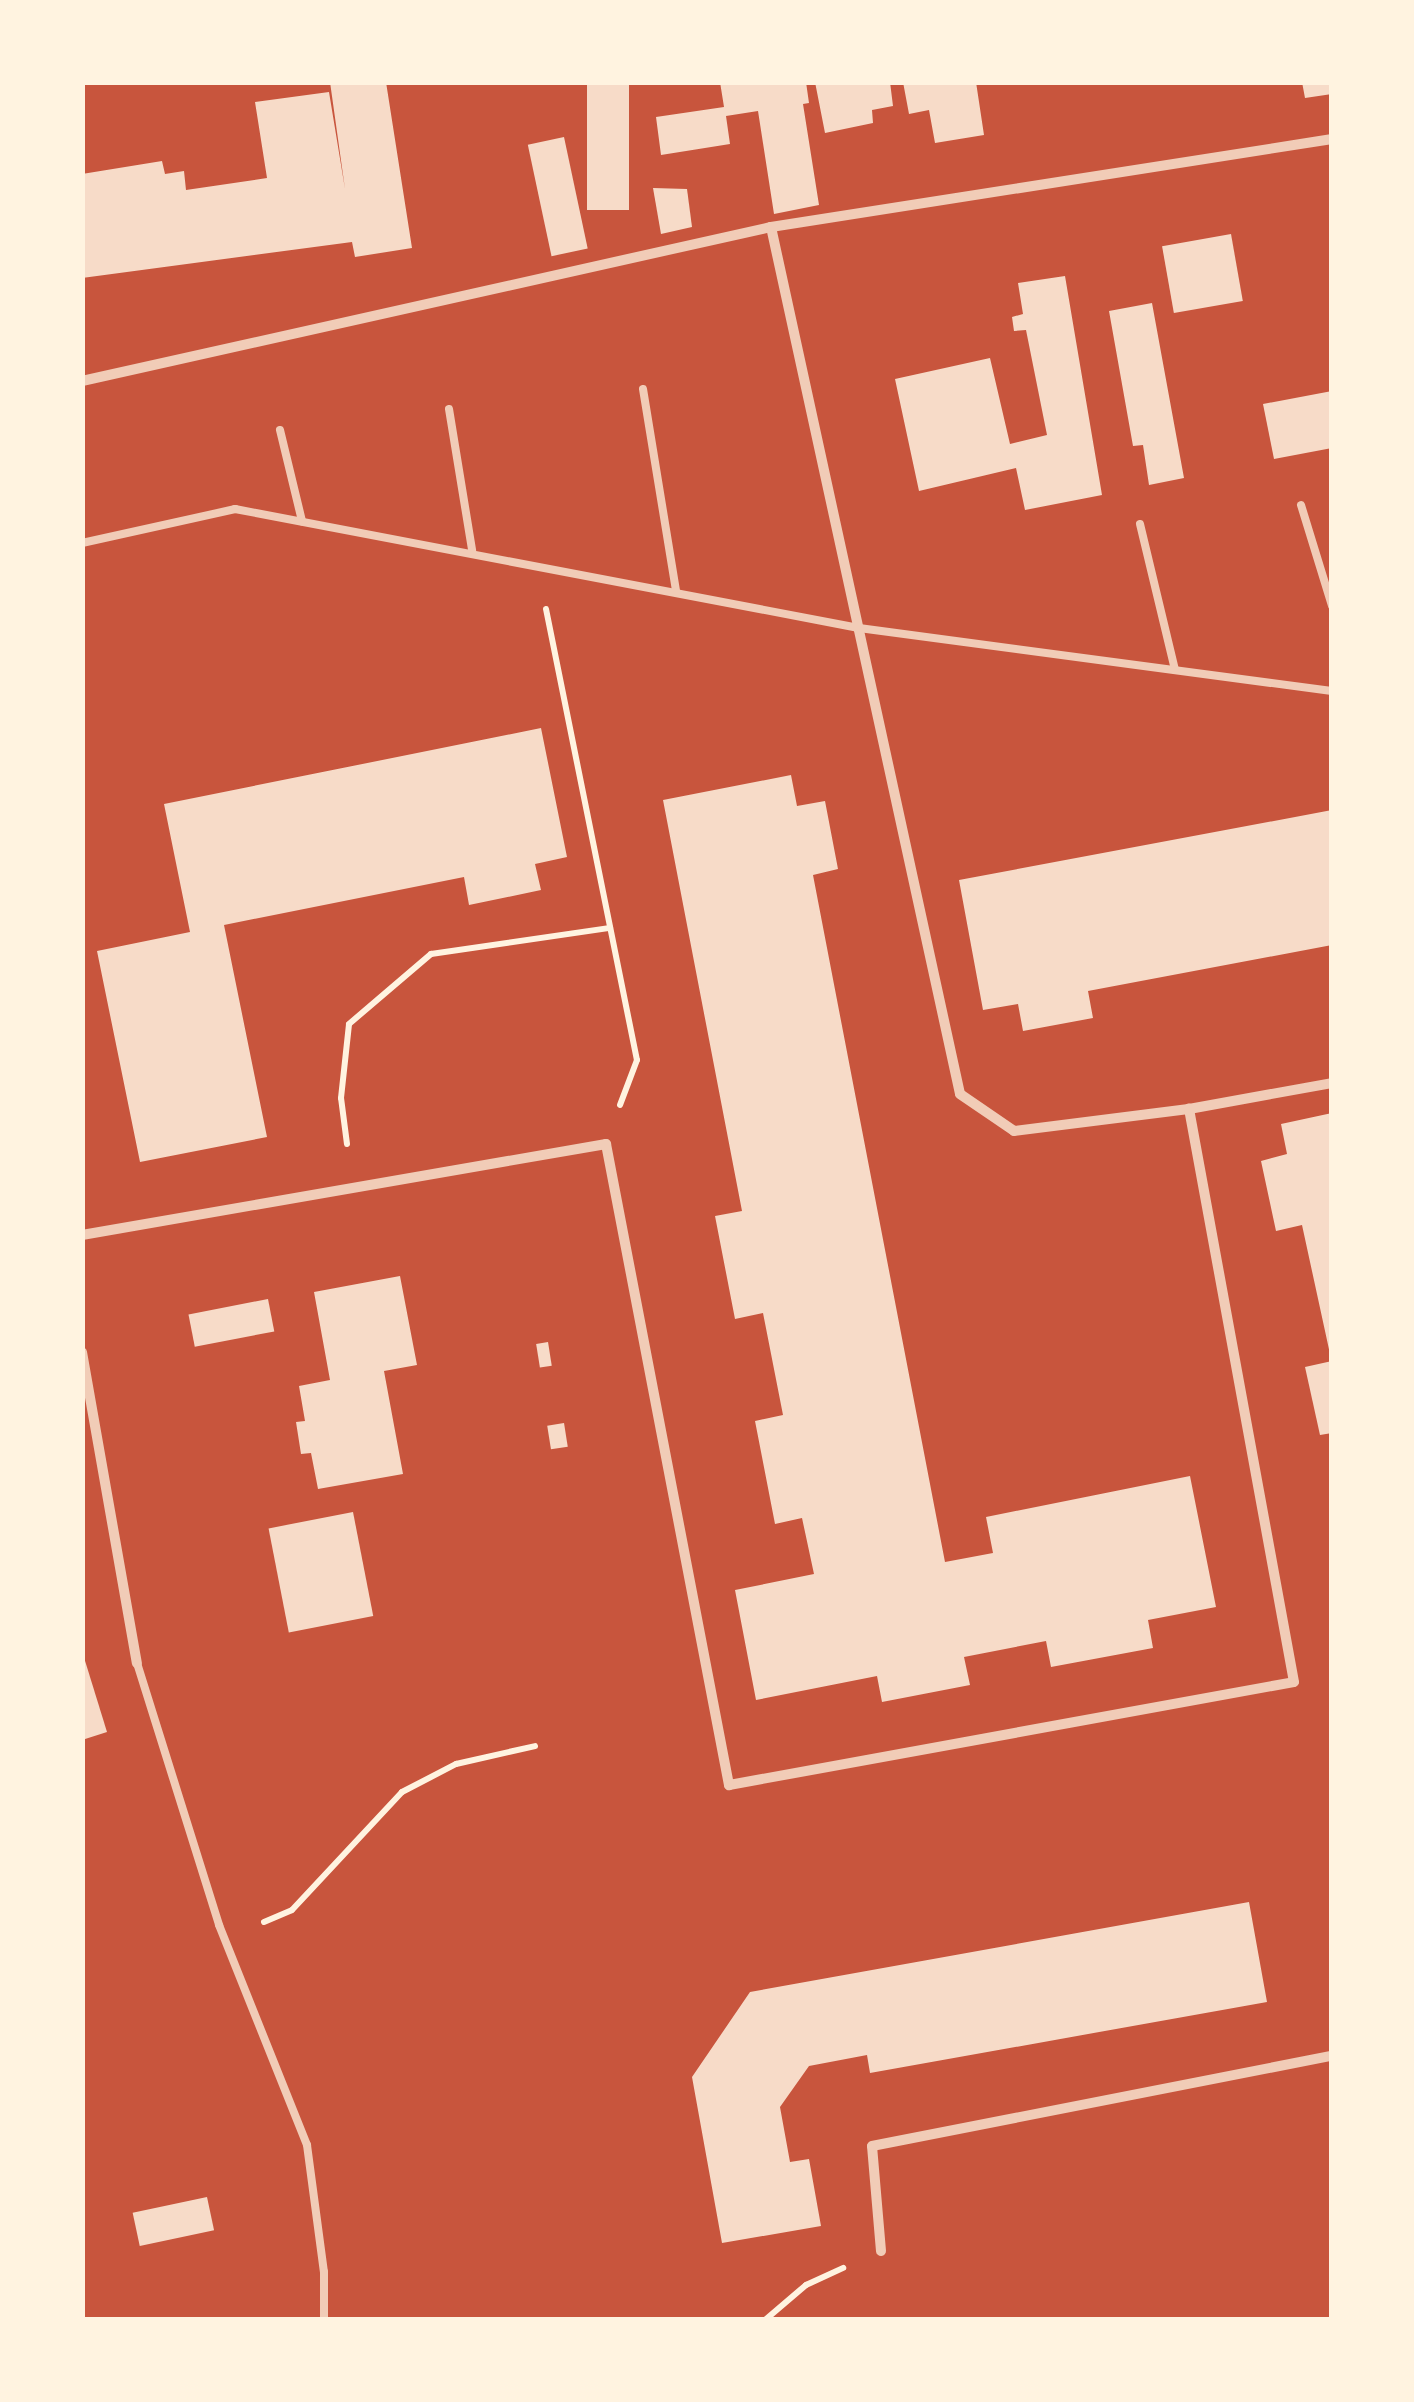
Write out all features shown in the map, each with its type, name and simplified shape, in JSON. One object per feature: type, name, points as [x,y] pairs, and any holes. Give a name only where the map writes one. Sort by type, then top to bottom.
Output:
[{"type":"street","points":[[82,381],[771,228],[1332,139]]},
{"type":"street","points":[[771,228],[960,1094],[1014,1131],[1189,1109],[1332,1082]]},
{"type":"street","points":[[82,1235],[606,1144],[729,1785],[1294,1682],[1189,1109]]},
{"type":"street","points":[[82,1352],[137,1664]]},
{"type":"street","points":[[880,2251],[872,2146],[1332,2056]]},
{"type":"lane","points":[[643,390],[676,591]]},
{"type":"lane","points":[[448,409],[472,550]]},
{"type":"lane","points":[[280,430],[302,521]]},
{"type":"lane","points":[[1300,506],[1332,606]]},
{"type":"lane","points":[[82,543],[235,509],[536,562],[859,628],[1332,691]]},
{"type":"lane","points":[[1140,524],[1176,670]]},
{"type":"lane","points":[[137,1664],[223,1937],[307,2145],[324,2320]]},
{"type":"path","points":[[536,562],[637,1060],[606,1144]]},
{"type":"path","points":[[352,1188],[342,1098],[348,1024],[431,954],[610,928]]},
{"type":"path","points":[[223,1937],[292,1910],[402,1792],[456,1764],[535,1746]]},
{"type":"path","points":[[764,2320],[806,2285],[880,2251]]},
{"type":"building","points":[[330,82],[386,82],[412,248],[355,257],[352,242],[82,278],[82,174],[162,161],[165,174],[184,171],[186,190],[267,178],[255,102],[329,92],[345,189]]},
{"type":"building","points":[[587,82],[629,82],[629,210],[587,210]]},
{"type":"building","points":[[720,82],[806,82],[809,103],[803,104],[819,205],[774,214],[758,111],[726,116],[730,144],[661,155],[656,117],[724,107]]},
{"type":"building","points":[[815,82],[890,82],[893,106],[872,110],[873,123],[825,133]]},
{"type":"building","points":[[903,82],[976,82],[984,135],[935,143],[929,110],[909,114]]},
{"type":"building","points":[[1302,82],[1332,82],[1332,94],[1305,98]]},
{"type":"building","points":[[564,137],[588,249],[552,256],[528,145]]},
{"type":"building","points":[[653,188],[687,189],[692,227],[661,234]]},
{"type":"building","points":[[1231,234],[1243,301],[1174,313],[1162,246]]},
{"type":"building","points":[[1065,276],[1102,495],[1025,510],[1016,468],[919,491],[895,379],[990,358],[1010,444],[1047,435],[1026,330],[1014,331],[1012,317],[1023,314],[1018,283]]},
{"type":"building","points":[[1152,303],[1184,478],[1149,485],[1143,445],[1133,446],[1109,311]]},
{"type":"building","points":[[1332,391],[1332,448],[1274,459],[1263,404]]},
{"type":"building","points":[[541,728],[567,857],[535,864],[541,890],[469,905],[464,877],[224,925],[267,1137],[140,1162],[97,951],[190,932],[164,804]]},
{"type":"building","points":[[791,775],[797,806],[825,801],[838,869],[813,875],[945,1562],[993,1553],[986,1517],[1190,1476],[1216,1607],[1148,1620],[1153,1648],[1051,1667],[1046,1641],[964,1657],[970,1685],[882,1702],[877,1676],[756,1700],[735,1590],[814,1574],[802,1518],[775,1524],[755,1421],[783,1415],[763,1313],[735,1319],[715,1216],[742,1211],[663,800]]},
{"type":"building","points":[[1332,810],[1332,945],[1088,991],[1093,1018],[1023,1031],[1018,1004],[983,1010],[959,880]]},
{"type":"building","points":[[1332,1113],[1330,1354],[1302,1225],[1276,1231],[1261,1161],[1287,1154],[1281,1124]]},
{"type":"building","points":[[400,1276],[417,1365],[384,1371],[403,1474],[318,1489],[311,1453],[301,1454],[296,1422],[305,1421],[299,1386],[330,1380],[314,1292]]},
{"type":"building","points":[[268,1299],[274,1331],[195,1347],[188,1314]]},
{"type":"building","points":[[548,1342],[552,1366],[540,1368],[536,1344]]},
{"type":"building","points":[[1332,1361],[1332,1433],[1320,1435],[1305,1367]]},
{"type":"building","points":[[564,1423],[568,1447],[551,1449],[547,1426]]},
{"type":"building","points":[[353,1512],[373,1616],[289,1632],[269,1528]]},
{"type":"building","points":[[82,1651],[107,1732],[82,1740]]},
{"type":"building","points":[[1249,1902],[1267,2002],[870,2073],[867,2055],[809,2066],[780,2107],[790,2162],[809,2159],[821,2226],[722,2243],[692,2077],[750,1992]]},
{"type":"building","points":[[207,2197],[214,2230],[140,2246],[133,2213]]}]
